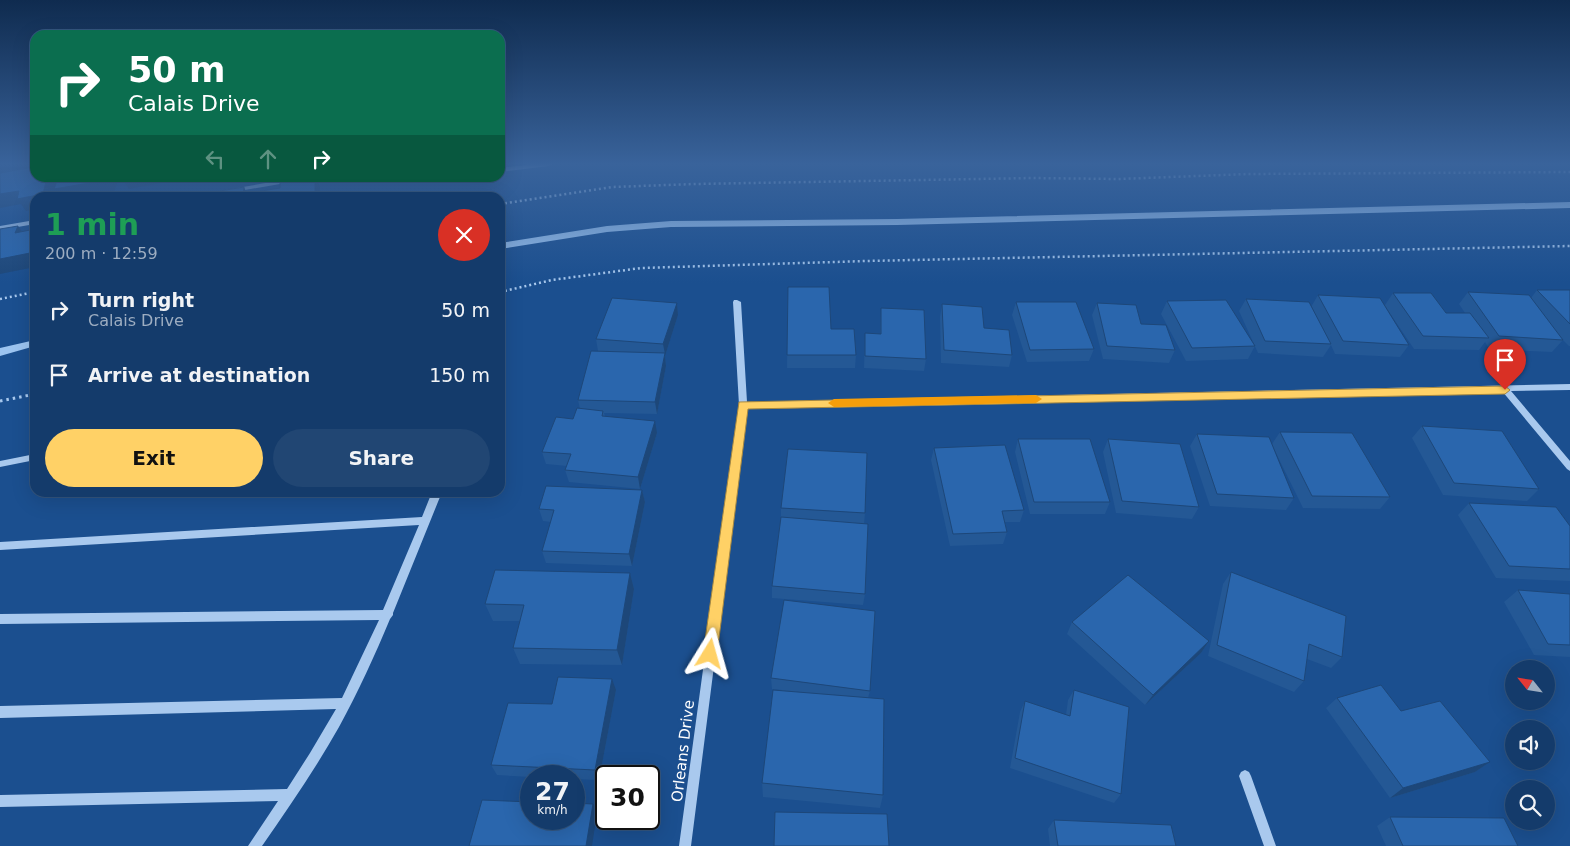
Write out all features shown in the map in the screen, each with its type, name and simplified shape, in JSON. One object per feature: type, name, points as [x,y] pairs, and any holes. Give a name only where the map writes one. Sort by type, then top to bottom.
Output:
[{"type":"street","points":[[0,228],[30,223]]},
{"type":"street","name":"Orleans Drive","points":[[685,846],[743,405],[737,302]]},
{"type":"street","points":[[743,405],[1570,388]]},
{"type":"street","points":[[1505,390],[1570,467]]},
{"type":"street","points":[[0,464],[30,458]]},
{"type":"street","points":[[254,846],[290,795],[345,703],[388,615],[435,497]]},
{"type":"street","points":[[0,546],[425,522]]},
{"type":"street","points":[[0,619],[388,615]]},
{"type":"street","points":[[0,712],[345,703]]},
{"type":"street","points":[[1245,776],[1270,846]]},
{"type":"street","points":[[0,802],[290,795]]},
{"type":"path","points":[[505,291],[552,280],[642,268],[866,261],[1570,246]]},
{"type":"path","points":[[0,299],[30,293]]},
{"type":"path","points":[[0,401],[30,395]]},
{"type":"building","points":[[18,226],[15,233],[30,230],[30,253],[0,259],[0,229]]},
{"type":"building","points":[[788,287],[829,287],[831,329],[854,329],[856,355],[787,355]]},
{"type":"building","points":[[1537,290],[1570,290],[1570,324]]},
{"type":"building","points":[[1468,292],[1529,295],[1563,340],[1499,336]]},
{"type":"building","points":[[1393,293],[1431,293],[1446,313],[1470,313],[1489,338],[1423,336]]},
{"type":"building","points":[[1318,295],[1380,298],[1409,345],[1343,341]]},
{"type":"building","points":[[612,298],[677,303],[663,344],[596,339]]},
{"type":"building","points":[[1246,299],[1309,302],[1331,344],[1265,341]]},
{"type":"building","points":[[1226,300],[1255,346],[1192,348],[1167,301]]},
{"type":"building","points":[[1016,302],[1076,302],[1094,349],[1030,350]]},
{"type":"building","points":[[1097,303],[1136,305],[1141,324],[1166,325],[1175,350],[1107,346]]},
{"type":"building","points":[[942,304],[982,307],[984,328],[1009,330],[1012,355],[944,350]]},
{"type":"building","points":[[881,308],[924,310],[926,359],[865,356],[865,333],[881,334]]},
{"type":"building","points":[[591,351],[665,353],[655,402],[578,400]]},
{"type":"building","points":[[577,408],[603,411],[602,416],[655,421],[638,477],[565,470],[571,454],[542,452],[556,417],[573,419]]},
{"type":"building","points":[[1422,426],[1502,431],[1539,489],[1454,483]]},
{"type":"building","points":[[1280,432],[1352,433],[1390,497],[1312,496]]},
{"type":"building","points":[[1197,434],[1269,437],[1294,498],[1217,494]]},
{"type":"building","points":[[1018,439],[1090,439],[1110,502],[1034,502]]},
{"type":"building","points":[[1108,439],[1180,444],[1199,507],[1122,501]]},
{"type":"building","points":[[1005,445],[1024,510],[1002,511],[1007,532],[953,534],[934,448]]},
{"type":"building","points":[[788,449],[867,453],[865,513],[781,508]]},
{"type":"building","points":[[546,486],[642,490],[629,554],[542,551],[554,510],[539,509]]},
{"type":"building","points":[[1469,503],[1556,507],[1570,526],[1570,569],[1509,566]]},
{"type":"building","points":[[781,517],[868,524],[865,594],[772,586]]},
{"type":"building","points":[[495,570],[630,573],[617,650],[513,648],[524,605],[485,604]]},
{"type":"building","points":[[1231,572],[1346,616],[1342,657],[1309,644],[1304,681],[1217,645]]},
{"type":"building","points":[[1128,575],[1209,641],[1153,695],[1072,622]]},
{"type":"building","points":[[1518,590],[1570,594],[1570,645],[1548,644]]},
{"type":"building","points":[[784,600],[875,611],[870,691],[771,678]]},
{"type":"building","points":[[558,677],[612,679],[595,770],[585,770],[585,765],[491,765],[508,703],[552,704]]},
{"type":"building","points":[[1381,685],[1401,711],[1440,701],[1490,762],[1403,788],[1337,698]]},
{"type":"building","points":[[773,690],[884,699],[883,795],[762,783]]},
{"type":"building","points":[[1074,690],[1129,707],[1121,794],[1015,758],[1025,701],[1070,716]]},
{"type":"building","points":[[482,800],[520,802],[520,830],[585,830],[585,804],[593,804],[586,846],[469,846]]},
{"type":"building","points":[[775,812],[887,814],[889,846],[774,846]]},
{"type":"building","points":[[1390,817],[1504,818],[1505,830],[1510,830],[1518,846],[1403,846]]},
{"type":"building","points":[[1054,820],[1171,825],[1176,846],[1058,846]]},
{"type":"waterway","points":[[505,245],[607,229],[671,224],[897,222],[1570,205]]},
{"type":"waterway","points":[[0,352],[30,344]]},
{"type":"slow traffic","points":[[834,403],[1036,399]]},
{"type":"route","points":[[710,654],[743,405],[1505,390]]}]
